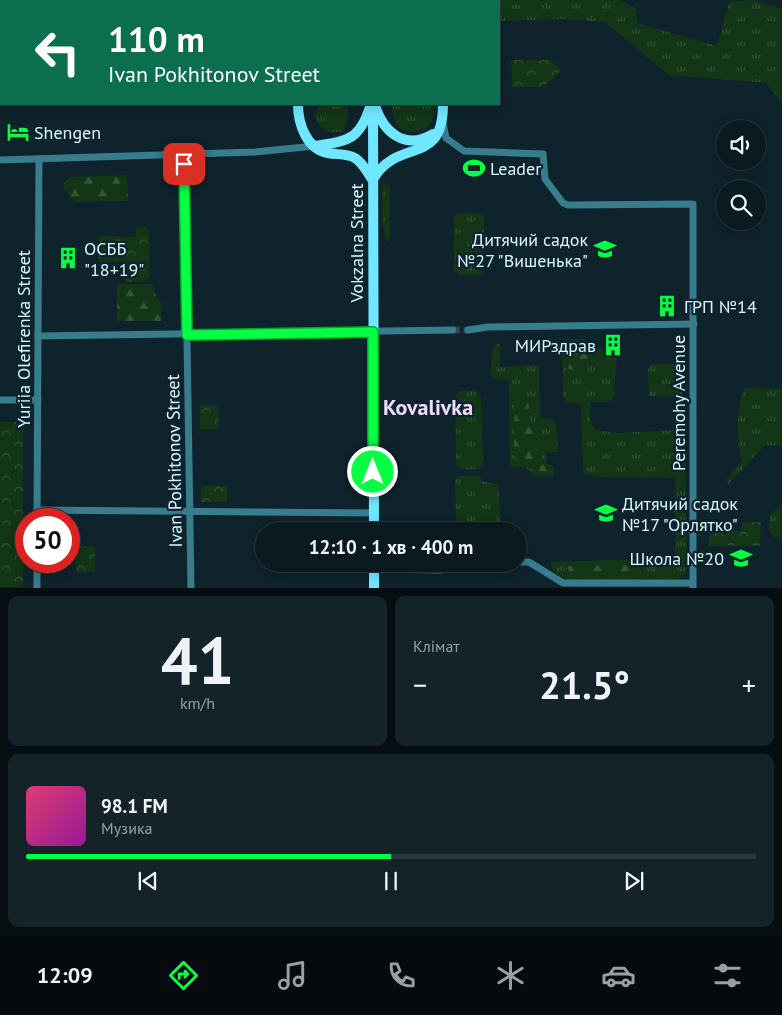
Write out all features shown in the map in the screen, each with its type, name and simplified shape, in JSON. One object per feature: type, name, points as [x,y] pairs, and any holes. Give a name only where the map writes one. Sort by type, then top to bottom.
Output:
[{"type":"main road","points":[[298,105],[300,124],[306,136],[315,146],[328,153],[354,158],[364,167],[372,180],[388,160],[418,149],[437,138],[443,122],[443,105]]},
{"type":"main road","points":[[315,146],[340,143],[356,135],[372,105]]},
{"type":"main road","points":[[373,105],[378,116],[389,131],[402,140],[418,141],[425,139],[443,122]]},
{"type":"main road","name":"Vokzalna Street","points":[[373,105],[374,522]]},
{"type":"main road","points":[[374,572],[374,588]]},
{"type":"street","points":[[443,122],[446,138],[464,151],[542,154],[545,179],[563,203],[568,205],[693,204],[694,324]]},
{"type":"street","points":[[0,160],[290,150],[315,146]]},
{"type":"street","name":"Ivan Pokhitonov Street","points":[[184,154],[191,588]]},
{"type":"street","name":"Yuriia Olefirenka Street","points":[[38,508],[39,159]]},
{"type":"street","name":"Peremohy Avenue","points":[[468,330],[488,327],[694,324],[693,585]]},
{"type":"street","points":[[38,336],[453,330]]},
{"type":"street","points":[[0,400],[38,400]]},
{"type":"street","points":[[80,510],[373,513]]},
{"type":"street","points":[[527,562],[563,583],[693,585]]},
{"type":"street","points":[[37,573],[37,588]]},
{"type":"green space","points":[[500,0],[620,0],[636,9],[637,23],[717,46],[729,2],[754,0],[782,9],[782,103],[766,83],[669,75],[605,22],[561,19],[500,21]]},
{"type":"green space","points":[[511,60],[551,60],[561,71],[543,87],[512,87]]},
{"type":"green space","points":[[319,105],[348,105],[347,121],[343,132],[326,132],[315,117]]},
{"type":"green space","points":[[392,105],[434,105],[433,116],[429,125],[415,132],[408,132],[399,127],[393,113]]},
{"type":"green space","points":[[127,175],[128,201],[74,202],[64,189],[64,183],[69,177]]},
{"type":"green space","points":[[382,183],[390,185],[390,241],[386,241],[382,222]]},
{"type":"green space","points":[[476,213],[484,216],[485,268],[481,275],[461,275],[454,271],[454,218],[456,214]]},
{"type":"green space","points":[[137,227],[147,227],[149,232],[150,278],[143,282],[127,282],[125,278],[125,262],[99,262],[99,236],[135,237]]},
{"type":"green space","points":[[102,238],[147,239],[146,260],[102,259]]},
{"type":"green space","points":[[117,284],[152,284],[156,297],[162,303],[161,321],[117,321]]},
{"type":"green space","points":[[562,339],[585,339],[585,347],[614,350],[617,353],[614,396],[609,402],[590,402],[590,420],[595,430],[616,433],[677,430],[685,432],[687,557],[686,571],[680,579],[574,581],[562,578],[553,570],[551,562],[675,558],[675,478],[602,477],[583,473],[581,404],[566,402],[563,395]]},
{"type":"green space","points":[[500,344],[500,367],[539,365],[540,417],[553,420],[557,428],[558,452],[546,452],[546,463],[554,466],[554,476],[535,477],[526,467],[510,467],[509,380],[493,379],[490,376],[493,345]]},
{"type":"green space","points":[[597,353],[606,355],[609,358],[604,365],[583,366],[577,371],[569,369],[567,360],[576,355]]},
{"type":"green space","points":[[653,364],[683,364],[683,397],[649,396],[648,368]]},
{"type":"green space","points":[[745,388],[782,389],[782,446],[765,445],[728,485],[727,479],[742,461],[738,424],[740,403]]},
{"type":"green space","points":[[476,390],[481,397],[483,464],[479,469],[461,470],[456,464],[455,396],[460,391]]},
{"type":"green space","points":[[518,398],[524,399],[529,405],[531,419],[537,431],[540,456],[550,467],[550,472],[533,471],[526,462],[517,459],[514,453],[515,404]]},
{"type":"green space","points":[[200,405],[218,405],[219,429],[200,429]]},
{"type":"green space","points":[[0,422],[16,422],[23,428],[23,508],[15,508],[15,573],[23,573],[23,587],[0,587]]},
{"type":"green space","points":[[459,476],[480,476],[481,481],[498,485],[500,522],[456,522],[455,480]]},
{"type":"green space","points":[[201,486],[227,486],[227,502],[201,502]]},
{"type":"green space","points":[[782,506],[782,541],[772,535],[769,522],[774,511]]},
{"type":"green space","points":[[742,522],[761,522],[760,546],[709,546],[709,531],[741,531]]},
{"type":"green space","points":[[80,546],[95,546],[95,572],[80,572]]},
{"type":"green space","points":[[650,556],[665,556],[671,560],[670,564],[663,569],[635,565],[634,562]]},
{"type":"green space","points":[[627,565],[632,569],[627,578],[622,579],[614,573],[605,576],[601,573],[583,576],[580,579],[573,576],[567,568],[568,566]]},
{"type":"tunnel","points":[[453,330],[468,330]]},
{"type":"place","name":"Shengen","points":[[18,132]]},
{"type":"place","name":"Leader","points":[[474,168]]},
{"type":"place","name":"Дитячий садок №27 \"Вишенька\"","points":[[605,249]]},
{"type":"place","name":"ОСББ \"18+19\"","points":[[68,258]]},
{"type":"place","name":"ГРП №14","points":[[667,306]]},
{"type":"place","name":"МИРздрав","points":[[613,345]]},
{"type":"place","name":"Дитячий садок №17 \"Орлятко\"","points":[[606,513]]},
{"type":"place","name":"Школа №20","points":[[741,558]]},
{"type":"district","name":"Kovalivka","points":[[428,407]]},
{"type":"route","points":[[184,164],[187,335],[373,332],[373,472]]}]
